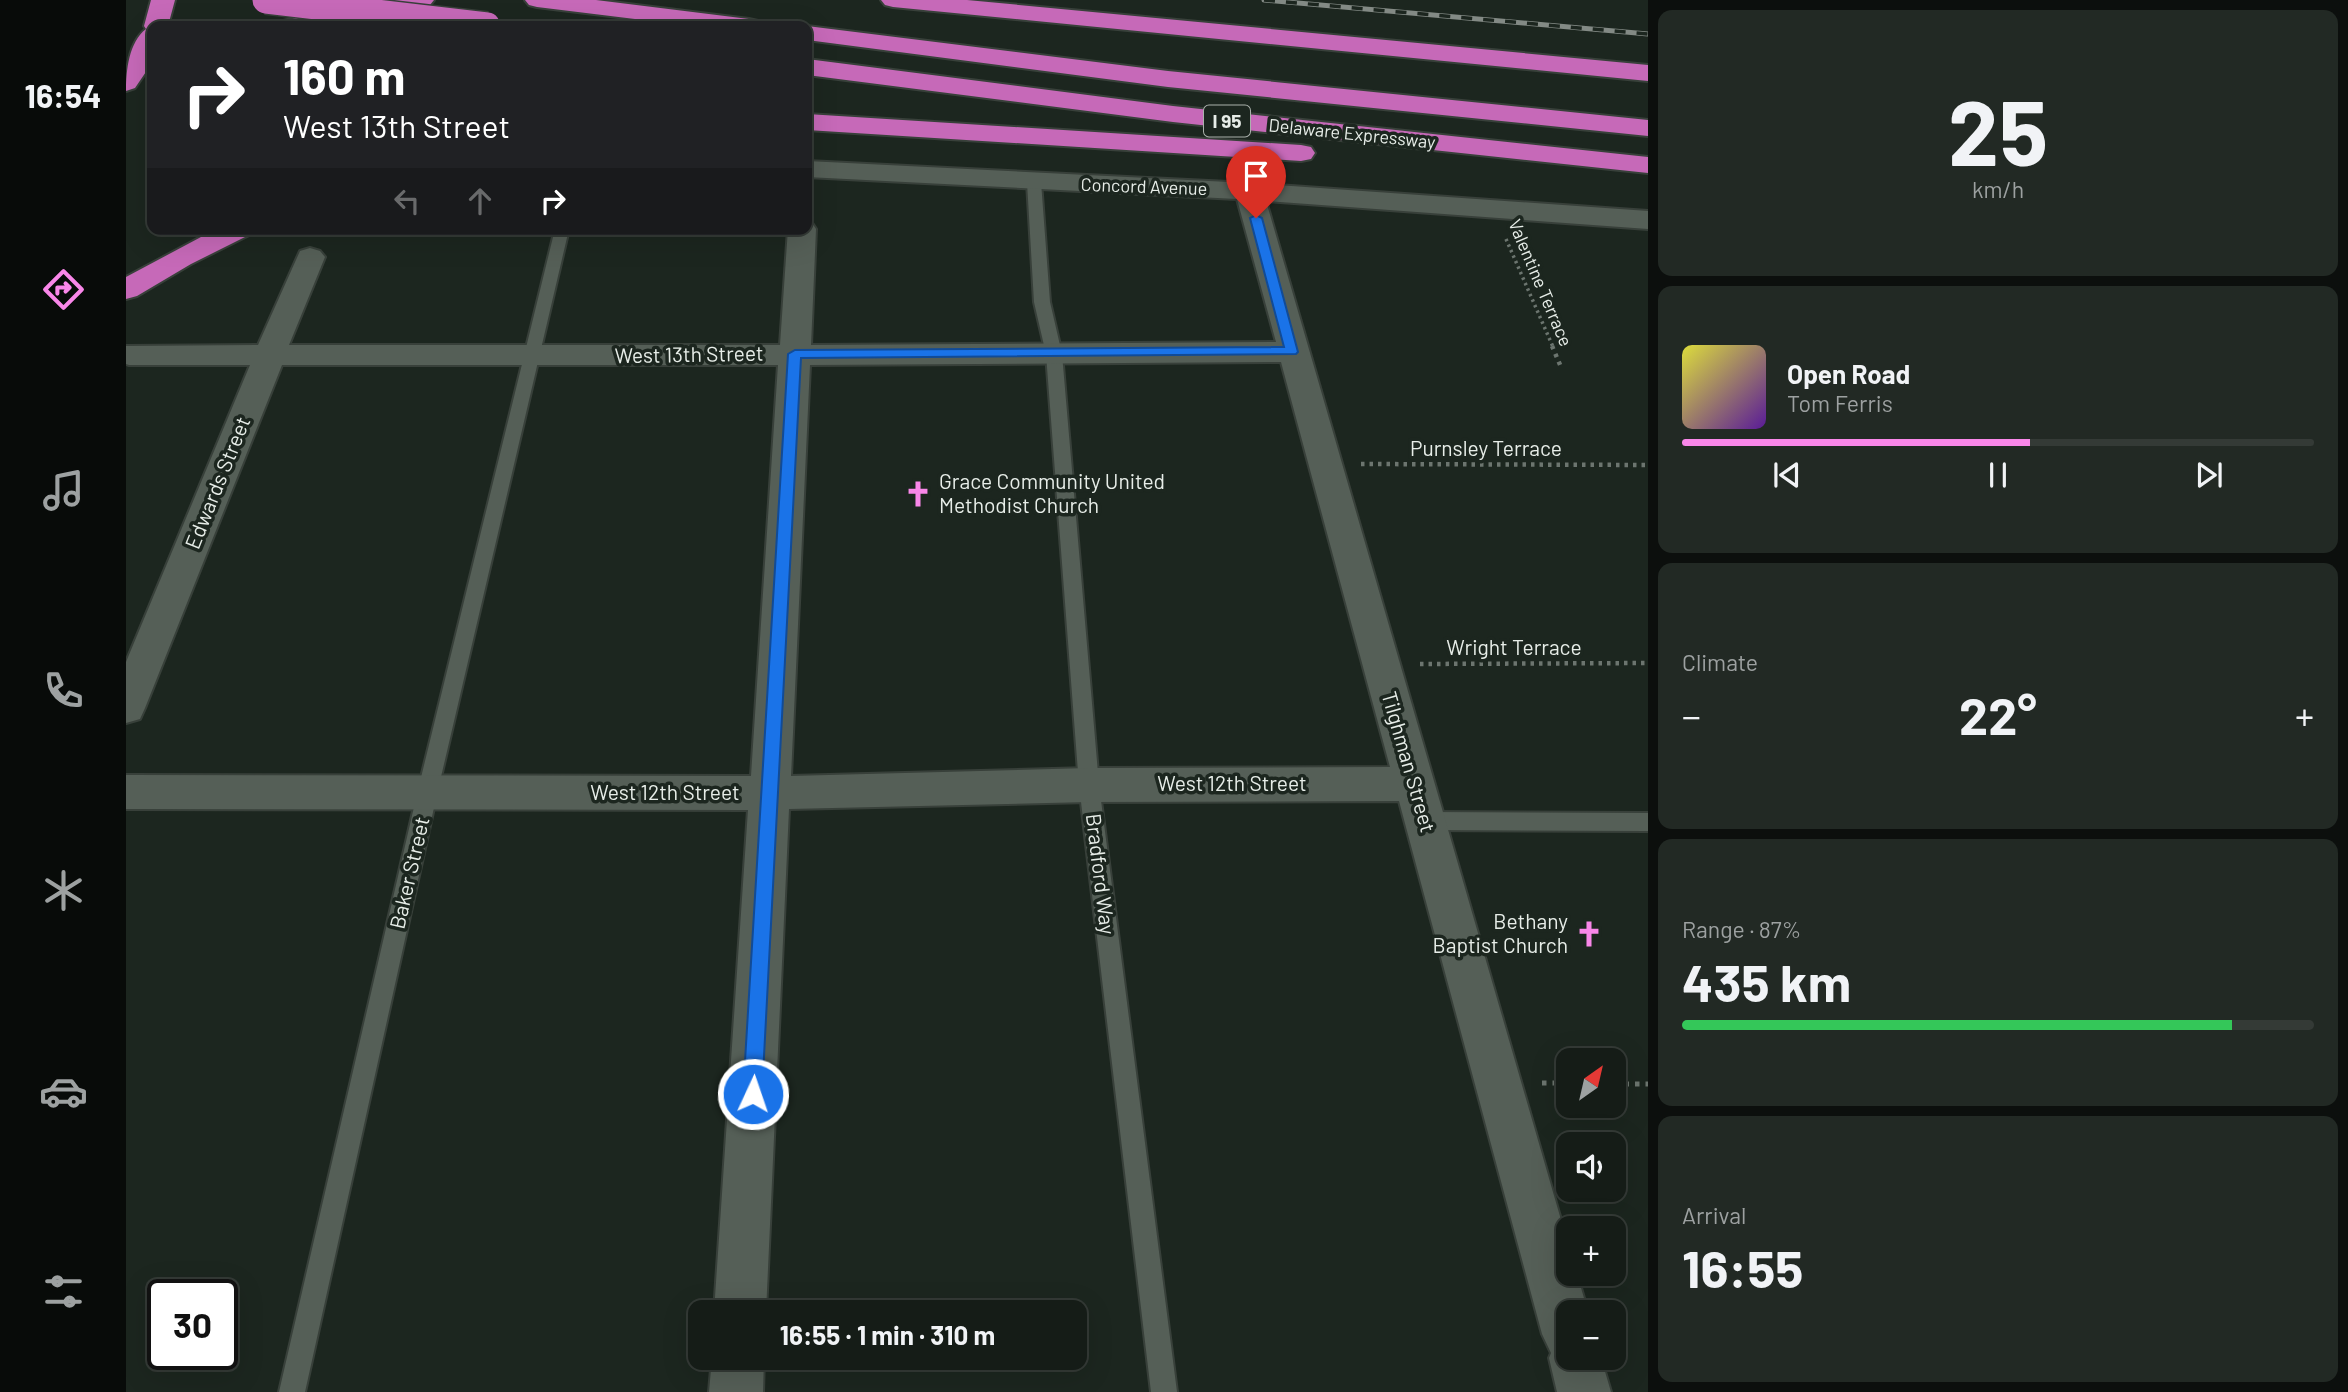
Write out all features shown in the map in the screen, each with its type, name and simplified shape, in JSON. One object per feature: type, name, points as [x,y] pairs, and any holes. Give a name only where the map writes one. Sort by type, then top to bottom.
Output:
[{"type":"highway","points":[[157,21],[163,0]]},
{"type":"highway","points":[[266,0],[444,21]]},
{"type":"highway","points":[[311,21],[422,0]]},
{"type":"highway","points":[[537,0],[706,21]]},
{"type":"highway","points":[[893,0],[1197,31],[1309,38],[1648,73]]},
{"type":"highway","points":[[1056,0],[1309,38]]},
{"type":"highway","name":"Delaware Expressway","points":[[812,34],[1168,79],[1648,128]]},
{"type":"highway","points":[[126,86],[147,47]]},
{"type":"highway","name":"Delaware Expressway","points":[[812,68],[1199,117],[1648,164]]},
{"type":"highway","points":[[126,86],[147,79]]},
{"type":"highway","points":[[812,122],[1302,153],[1648,183]]},
{"type":"highway","points":[[126,290],[227,235]]},
{"type":"street","name":"Concord Avenue","points":[[812,169],[1249,191],[1648,220]]},
{"type":"street","name":"Tilghman Street","points":[[1249,191],[1558,1300]]},
{"type":"street","points":[[741,1300],[802,235]]},
{"type":"street","name":"Edwards Street","points":[[126,708],[310,257]]},
{"type":"street","name":"West 13th Street","points":[[129,355],[270,357],[1292,352]]},
{"type":"street","name":"West 12th Street","points":[[126,792],[769,793],[1089,785],[1419,802]]},
{"type":"street","points":[[736,1392],[737,1370]]},
{"type":"street","points":[[1578,1370],[1584,1392]]},
{"type":"lane","name":"Bradford Way","points":[[1034,182],[1042,302],[1054,354],[1089,785],[1164,1392]]},
{"type":"lane","points":[[534,356],[561,235]]},
{"type":"lane","name":"Baker Street","points":[[292,1392],[428,794],[534,356]]},
{"type":"lane","points":[[1419,802],[1648,822]]},
{"type":"path","name":"Valentine Terrace","points":[[1494,209],[1561,367]]},
{"type":"path","name":"Purnsley Terrace","points":[[1325,464],[1648,465]]},
{"type":"path","name":"Wright Terrace","points":[[1381,664],[1648,663]]},
{"type":"path","points":[[1626,1084],[1648,1084]]},
{"type":"railway","points":[[1264,0],[1648,34]]},
{"type":"place","name":"Grace Community United Methodist Church","points":[[918,494]]},
{"type":"place","name":"Bethany Baptist Church","points":[[1589,934]]},
{"type":"route","points":[[753,1094],[795,354],[1292,352],[1256,218]]}]
